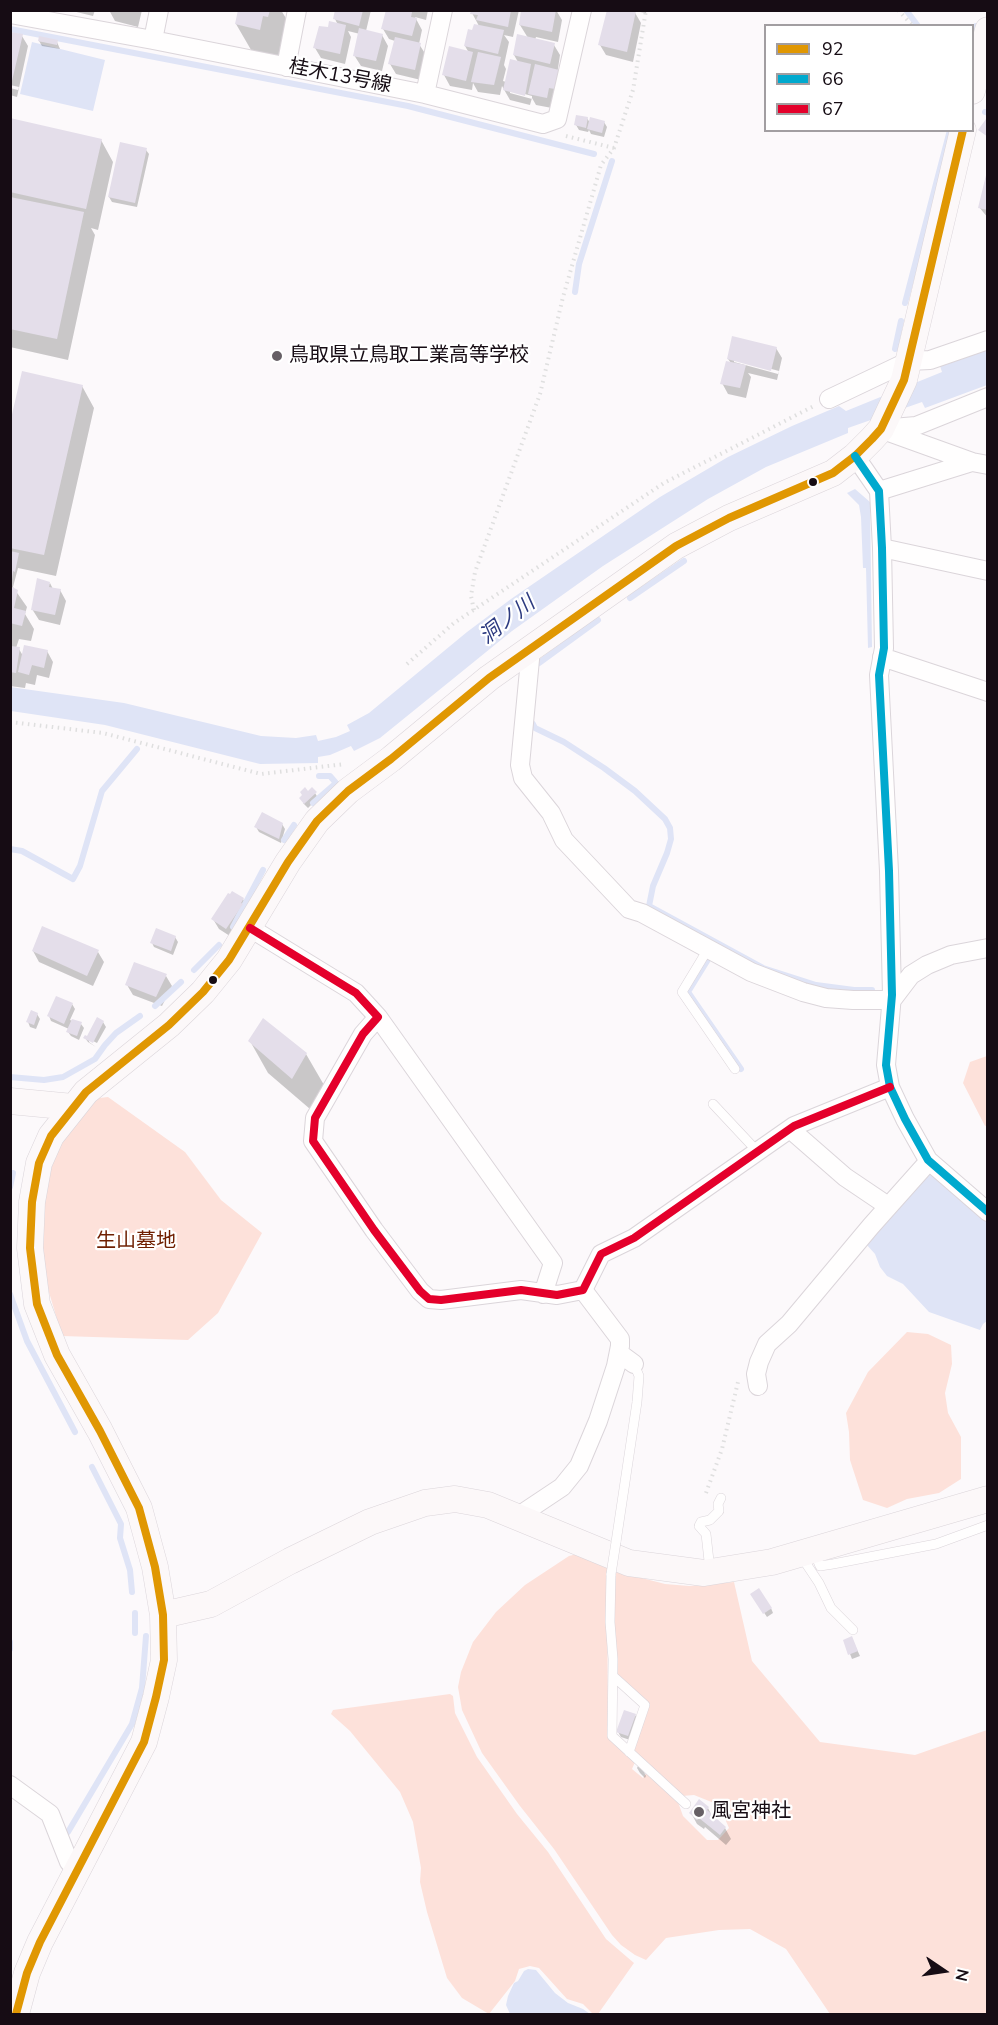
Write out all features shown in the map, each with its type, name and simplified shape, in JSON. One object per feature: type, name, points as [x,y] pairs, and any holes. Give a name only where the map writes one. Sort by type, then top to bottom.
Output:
[{"type":"main road","points":[[974,83],[987,30]]},
{"type":"main road","points":[[16,2014],[27,1973],[40,1942],[144,1742],[164,1660],[163,1616],[155,1567],[139,1508],[100,1431],[57,1355],[37,1304],[30,1248],[32,1202],[39,1163],[51,1136],[86,1092],[169,1025],[203,992],[230,960],[288,862],[317,821],[348,791],[392,759],[489,678],[676,546],[729,518],[833,472],[869,441],[906,370],[963,132]]},
{"type":"main road","points":[[10,1101],[73,1107]]},
{"type":"main road","points":[[163,1616],[211,1604],[290,1561],[370,1522],[425,1503],[455,1499],[488,1505],[629,1563],[704,1574],[772,1562],[987,1500]]},
{"type":"street","points":[[153,40],[159,10]]},
{"type":"street","points":[[285,67],[297,10]]},
{"type":"street","points":[[425,94],[443,10]]},
{"type":"street","points":[[543,124],[557,119],[582,10]]},
{"type":"street","name":"桂木13号線","points":[[12,13],[425,94],[543,124]]},
{"type":"street","points":[[829,399],[987,340]]},
{"type":"street","points":[[869,441],[916,426],[987,397]]},
{"type":"street","points":[[869,441],[980,463]]},
{"type":"street","points":[[869,441],[879,491],[882,548],[884,648],[879,675],[889,871],[892,1000],[886,1065],[890,1087],[929,1161],[987,1212]]},
{"type":"street","points":[[879,491],[980,463]]},
{"type":"street","points":[[882,548],[987,571]]},
{"type":"street","points":[[531,649],[520,765],[523,778],[551,813],[564,840],[629,909],[642,913],[751,972],[803,992],[826,998],[892,1000]]},
{"type":"street","points":[[882,657],[987,692]]},
{"type":"street","points":[[250,928],[356,993],[378,1017],[553,1263],[543,1294]]},
{"type":"street","points":[[892,1000],[911,975],[927,965],[951,955],[987,948]]},
{"type":"street","points":[[378,1017],[363,1035],[315,1118],[313,1141],[374,1230],[420,1291],[429,1299],[441,1300],[521,1290],[557,1295],[583,1290]]},
{"type":"street","points":[[583,1290],[601,1254],[634,1238],[790,1129],[890,1087]]},
{"type":"street","points":[[790,1129],[845,1177],[888,1206]]},
{"type":"street","points":[[757,1380],[759,1362],[767,1344],[795,1317],[929,1161]]},
{"type":"street","points":[[517,1517],[562,1487],[579,1466],[598,1421],[619,1353],[620,1339],[583,1290]]},
{"type":"street","points":[[619,1353],[634,1364]]},
{"type":"street","points":[[10,1785],[50,1814],[69,1862],[78,1869]]},
{"type":"lane","points":[[708,949],[682,992],[735,1070]]},
{"type":"lane","points":[[713,1104],[757,1151]]},
{"type":"lane","points":[[634,1364],[639,1376],[637,1402],[611,1574],[612,1736],[686,1804]]},
{"type":"lane","points":[[710,1572],[706,1534],[699,1526],[701,1522],[710,1520],[719,1511],[718,1504],[722,1498]]},
{"type":"lane","points":[[806,1552],[820,1566],[936,1544],[987,1525]]},
{"type":"lane","points":[[806,1552],[831,1608],[853,1630]]},
{"type":"lane","points":[[613,1677],[645,1705],[629,1752]]},
{"type":"path","points":[[474,610],[471,596],[475,572],[540,394],[563,297],[601,165],[615,148],[633,90],[646,10]]},
{"type":"path","points":[[898,10],[911,24]]},
{"type":"path","points":[[543,124],[565,136],[615,148]]},
{"type":"path","points":[[407,664],[454,623],[664,483],[829,399]]},
{"type":"path","points":[[10,722],[103,734],[261,774],[356,763]]},
{"type":"path","points":[[701,1522],[696,1521],[722,1449],[736,1384],[744,1374],[757,1380]]},
{"type":"green space","points":[[987,1056],[988,1125],[985,1126],[963,1083],[970,1062]]},
{"type":"green space","name":"生山墓地","points":[[108,1097],[185,1152],[221,1200],[262,1233],[218,1313],[188,1340],[62,1336],[43,1272],[42,1187],[65,1133],[91,1099]]},
{"type":"green space","points":[[907,1332],[928,1334],[951,1345],[952,1364],[945,1393],[948,1413],[961,1437],[961,1479],[939,1493],[907,1499],[887,1508],[863,1500],[850,1460],[846,1413],[868,1372]]},
{"type":"green space","points":[[577,1554],[607,1565],[608,1736],[635,1762],[632,1769],[643,1778],[647,1772],[678,1802],[683,1816],[707,1840],[718,1840],[729,1828],[719,1805],[694,1795],[682,1796],[633,1752],[649,1705],[615,1674],[614,1617],[617,1569],[665,1584],[689,1586],[734,1582],[752,1661],[820,1742],[915,1755],[987,1730],[987,2014],[830,2014],[786,1949],[750,1929],[719,1930],[666,1938],[646,1960],[621,1945],[612,1935],[554,1849],[482,1753],[462,1710],[458,1687],[461,1672],[473,1642],[496,1612],[525,1585],[569,1556]]},
{"type":"green space","points":[[450,1694],[453,1696],[455,1713],[477,1757],[517,1814],[548,1852],[606,1939],[634,1963],[598,2014],[593,2014],[583,2004],[567,1999],[539,1968],[530,1966],[519,1969],[515,1981],[489,2014],[462,1998],[447,1978],[420,1882],[421,1868],[413,1822],[400,1792],[350,1731],[331,1714],[333,1710]]},
{"type":"water","points":[[32,42],[105,60],[93,111],[20,94]]},
{"type":"water","name":"洞ノ川","points":[[987,349],[987,385],[925,408],[922,402],[848,428],[848,433],[766,467],[708,499],[603,566],[512,631],[380,738],[354,751],[351,746],[330,755],[318,757],[318,763],[260,764],[105,725],[11,711],[10,687],[124,703],[261,736],[296,738],[316,735],[318,741],[336,737],[350,731],[347,725],[369,713],[467,632],[511,599],[660,497],[728,457],[792,426],[839,406],[846,411],[942,372],[940,366]]},
{"type":"water","points":[[855,489],[870,502],[872,647],[868,648],[866,568],[863,568],[861,517],[859,505],[847,493]]},
{"type":"water","points":[[932,1168],[987,1218],[987,1321],[980,1330],[929,1312],[903,1284],[887,1276],[880,1267],[875,1254],[866,1244]]},
{"type":"water","points":[[528,1969],[536,1970],[555,1993],[568,2003],[590,2014],[510,2014],[506,2005],[508,1996],[514,1983]]},
{"type":"building","points":[[238,10],[270,10],[268,17],[263,16],[260,30],[235,24]]},
{"type":"building","points":[[335,10],[363,10],[359,26],[333,19]]},
{"type":"building","points":[[386,10],[412,12],[411,17],[417,18],[412,36],[381,29]]},
{"type":"building","points":[[471,10],[511,10],[508,27],[476,20],[478,15],[470,14]]},
{"type":"building","points":[[521,10],[556,10],[552,32],[519,25]]},
{"type":"building","points":[[607,10],[636,11],[627,52],[598,45]]},
{"type":"building","points":[[329,21],[346,25],[340,54],[313,48],[319,26],[328,27]]},
{"type":"building","points":[[474,24],[504,30],[498,54],[464,46],[468,29],[472,30]]},
{"type":"building","points":[[359,28],[383,34],[376,61],[353,56]]},
{"type":"building","points":[[10,32],[23,34],[11,85],[10,85]]},
{"type":"building","points":[[517,34],[555,43],[550,64],[513,55]]},
{"type":"building","points":[[39,36],[58,40],[57,45],[38,41]]},
{"type":"building","points":[[395,37],[421,43],[415,70],[388,64]]},
{"type":"building","points":[[449,46],[473,52],[466,81],[442,75]]},
{"type":"building","points":[[478,52],[501,57],[494,85],[471,82]]},
{"type":"building","points":[[510,59],[531,64],[525,96],[503,90]]},
{"type":"building","points":[[535,64],[559,70],[555,89],[549,88],[547,98],[528,94]]},
{"type":"building","points":[[576,115],[588,117],[586,128],[574,125]]},
{"type":"building","points":[[590,117],[605,121],[602,133],[587,129]]},
{"type":"building","points":[[10,118],[102,139],[86,209],[10,192]]},
{"type":"building","points":[[986,119],[988,120],[988,137],[978,130]]},
{"type":"building","points":[[120,142],[147,148],[135,203],[108,197]]},
{"type":"building","points":[[988,167],[988,210],[978,208]]},
{"type":"building","points":[[10,197],[84,212],[57,339],[10,329]]},
{"type":"building","points":[[732,336],[777,347],[771,371],[727,359]]},
{"type":"building","points":[[726,361],[746,365],[740,388],[720,384]]},
{"type":"building","points":[[22,371],[83,385],[44,555],[10,548],[10,423]]},
{"type":"building","points":[[10,551],[19,553],[12,579]]},
{"type":"building","points":[[37,578],[50,582],[49,587],[61,589],[55,615],[31,610]]},
{"type":"building","points":[[10,586],[18,590],[14,608],[26,611],[22,626],[10,623]]},
{"type":"building","points":[[24,645],[48,650],[44,668],[32,665],[29,675],[18,672]]},
{"type":"building","points":[[10,646],[20,647],[16,673],[10,672]]},
{"type":"building","points":[[305,787],[308,791],[312,787],[317,792],[304,804],[299,798],[302,795],[300,792]]},
{"type":"building","points":[[262,812],[283,823],[279,839],[254,827]]},
{"type":"building","points":[[232,891],[244,898],[241,903],[243,904],[226,929],[211,919],[228,893]]},
{"type":"building","points":[[42,926],[99,950],[87,976],[32,951]]},
{"type":"building","points":[[156,928],[176,936],[171,951],[150,943]]},
{"type":"building","points":[[134,962],[167,974],[156,997],[125,985]]},
{"type":"building","points":[[56,996],[73,1003],[64,1024],[47,1016]]},
{"type":"building","points":[[31,1010],[38,1013],[34,1025],[26,1022]]},
{"type":"building","points":[[97,1017],[104,1021],[93,1043],[83,1038],[87,1036]]},
{"type":"building","points":[[263,1018],[307,1053],[292,1079],[248,1041]]},
{"type":"building","points":[[72,1019],[82,1022],[77,1036],[66,1032]]},
{"type":"building","points":[[759,1588],[772,1608],[763,1614],[750,1594]]},
{"type":"building","points":[[852,1636],[858,1651],[848,1655],[843,1640]]},
{"type":"building","points":[[624,1710],[636,1714],[628,1736],[616,1732]]},
{"type":"building","points":[[699,1799],[709,1807],[707,1810],[726,1827],[720,1835],[689,1813]]},
{"type":"waterway","points":[[906,10],[916,24]]},
{"type":"waterway","points":[[974,35],[976,26]]},
{"type":"waterway","points":[[10,29],[408,106],[594,154]]},
{"type":"waterway","points":[[905,303],[949,132]]},
{"type":"waterway","points":[[575,292],[579,264],[612,161]]},
{"type":"waterway","points":[[895,349],[901,321]]},
{"type":"waterway","points":[[630,598],[684,561]]},
{"type":"waterway","points":[[539,663],[598,620]]},
{"type":"waterway","points":[[533,724],[535,728],[564,742],[604,768],[635,791],[665,819],[670,828],[671,839],[653,886],[649,906],[763,968],[816,985],[872,990]]},
{"type":"waterway","points":[[10,849],[22,851],[73,879],[80,866],[102,791],[137,749]]},
{"type":"waterway","points":[[313,803],[336,783],[330,776],[319,776]]},
{"type":"waterway","points":[[284,840],[294,825]]},
{"type":"waterway","points":[[233,927],[263,870]]},
{"type":"waterway","points":[[194,970],[219,945]]},
{"type":"waterway","points":[[709,958],[688,992],[741,1069]]},
{"type":"waterway","points":[[155,1006],[181,982]]},
{"type":"waterway","points":[[10,1077],[44,1080],[63,1077],[95,1059],[116,1033],[140,1016]]},
{"type":"waterway","points":[[10,1187],[13,1173]]},
{"type":"waterway","points":[[10,1294],[27,1341],[75,1432]]},
{"type":"waterway","points":[[92,1467],[121,1524],[120,1538],[130,1570],[132,1592]]},
{"type":"waterway","points":[[135,1613],[135,1633]]},
{"type":"waterway","points":[[68,1832],[132,1724],[142,1688],[146,1636]]},
{"type":"waterway","points":[[10,1642],[10,1649]]},
{"type":"transit line","name":"92","points":[[16,2014],[27,1973],[40,1942],[144,1742],[164,1660],[163,1615],[155,1567],[139,1508],[100,1431],[57,1355],[37,1304],[30,1248],[32,1202],[39,1163],[51,1136],[86,1092],[169,1025],[203,992],[229,960],[288,862],[317,821],[348,791],[391,759],[489,678],[676,546],[729,518],[833,473],[872,439],[881,429],[904,380],[963,132]]},
{"type":"transit line","name":"66","points":[[855,456],[879,491],[882,548],[884,648],[879,675],[889,871],[892,995],[886,1065],[890,1087],[928,1160],[988,1212]]},
{"type":"transit line","name":"67","points":[[250,928],[356,993],[378,1017],[363,1034],[315,1118],[313,1141],[374,1230],[420,1291],[429,1299],[441,1300],[521,1290],[557,1295],[583,1290],[601,1254],[634,1238],[794,1126],[890,1087]]},
{"type":"place","name":"鳥取県立鳥取工業高等学校","points":[[277,356]]},
{"type":"place","name":"風宮神社","points":[[699,1812]]}]
